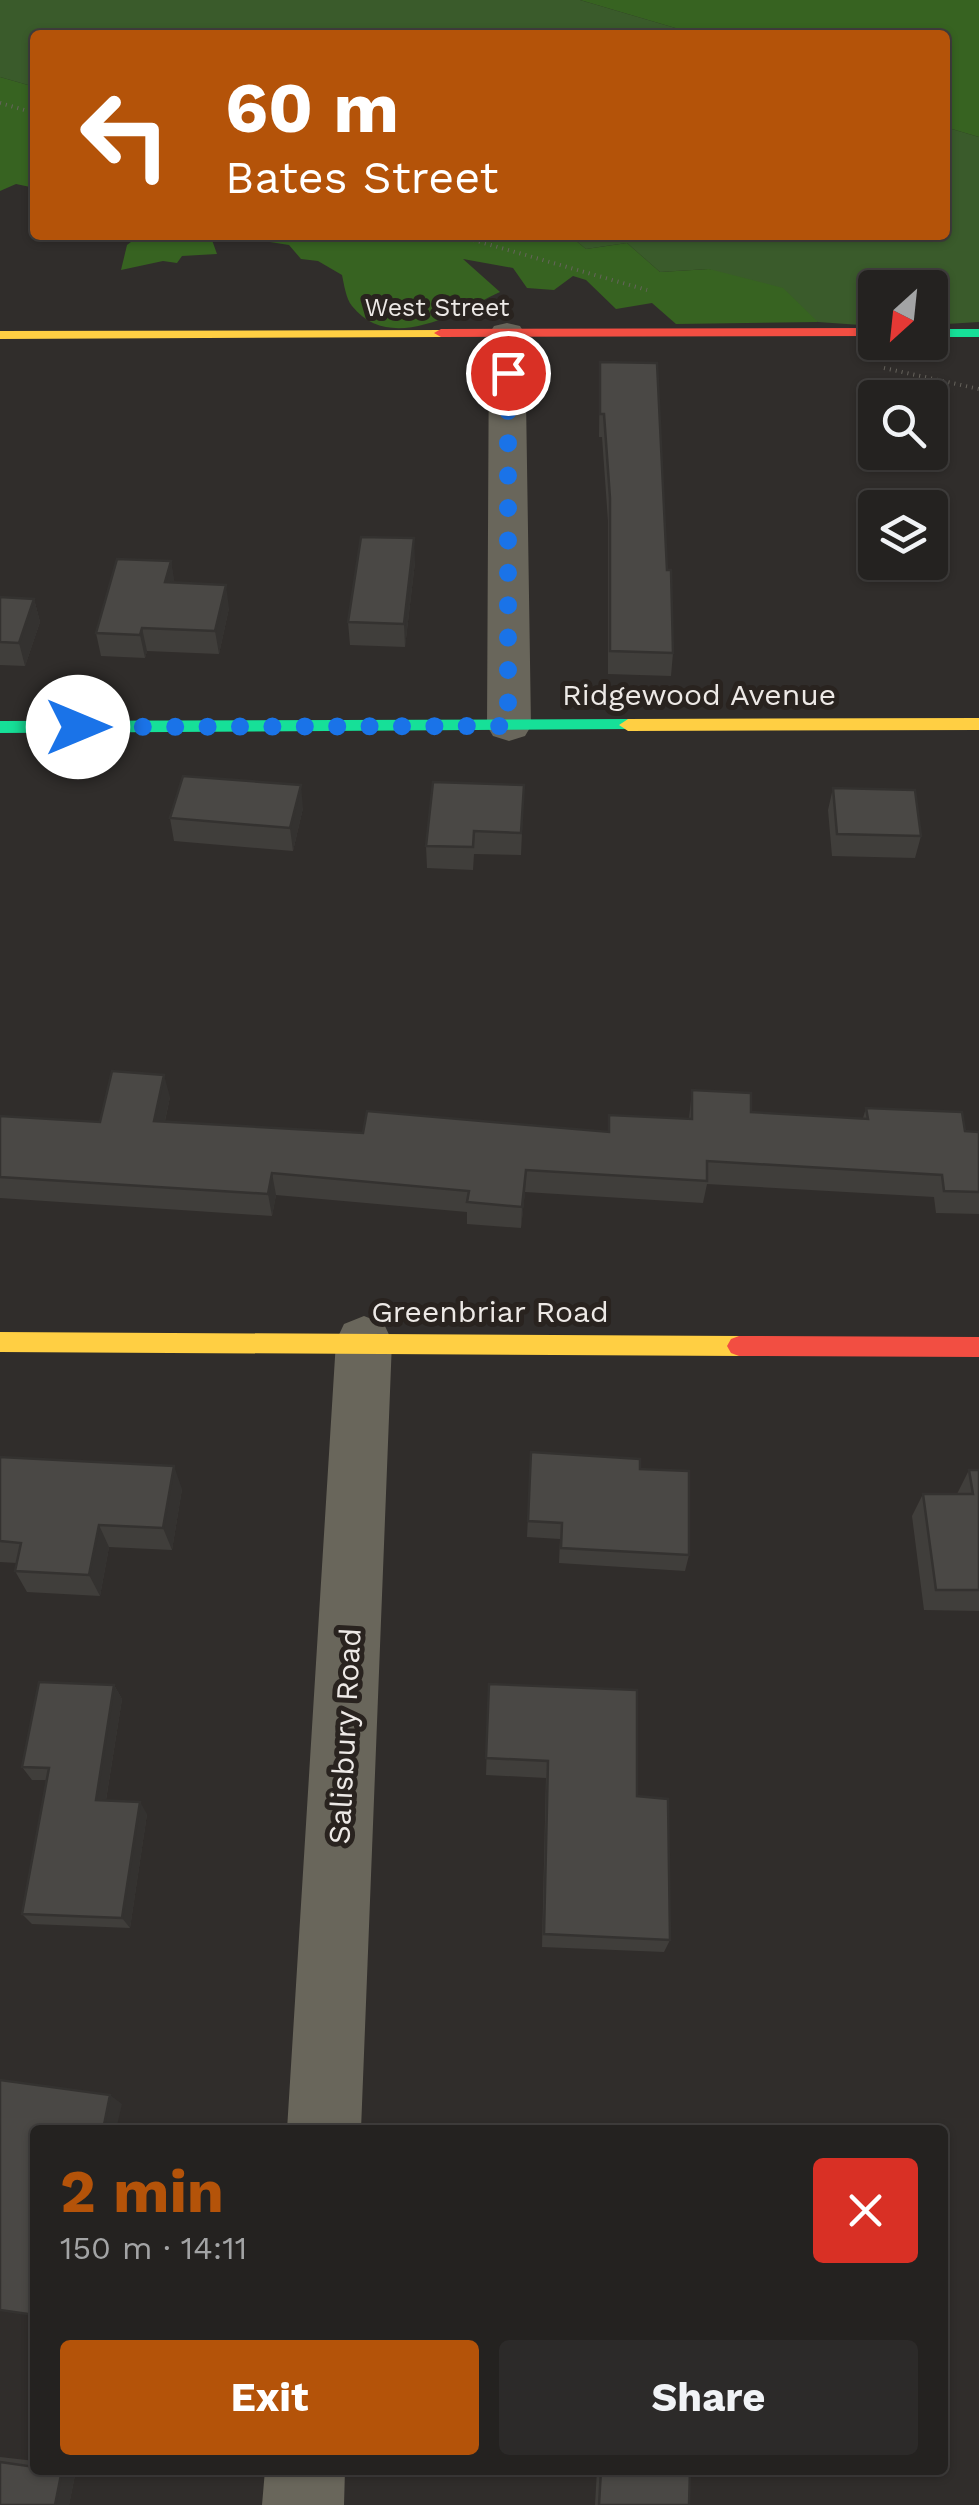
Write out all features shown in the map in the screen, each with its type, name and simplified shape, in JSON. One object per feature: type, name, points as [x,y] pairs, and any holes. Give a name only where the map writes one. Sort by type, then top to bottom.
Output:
[{"type":"street","name":"West Street","points":[[0,335],[858,332]]},
{"type":"street","points":[[948,333],[979,333]]},
{"type":"street","points":[[507,334],[508,726]]},
{"type":"street","name":"Ridgewood Avenue","points":[[0,727],[979,724]]},
{"type":"street","name":"Salisbury Road","points":[[324,2125],[364,1341]]},
{"type":"street","name":"Greenbriar Road","points":[[0,1342],[979,1346]]},
{"type":"street","points":[[303,2505],[305,2475]]},
{"type":"path","points":[[0,103],[30,112]]},
{"type":"green space","points":[[0,0],[580,0],[682,30],[30,30],[30,86],[0,77]]},
{"type":"green space","points":[[580,0],[979,0],[979,137],[950,128],[950,30],[682,30]]},
{"type":"green space","points":[[0,77],[30,86],[30,187],[16,184],[0,191]]},
{"type":"green space","points":[[950,128],[979,137],[979,322],[948,324],[948,270],[858,270],[858,325],[818,322],[709,269],[660,272],[627,243],[586,249],[575,240],[950,240]]},
{"type":"green space","points":[[134,240],[212,240],[217,254],[182,256],[177,263],[163,261],[121,270],[127,245]]},
{"type":"green space","points":[[257,240],[575,240],[586,249],[627,243],[660,272],[709,269],[783,288],[818,322],[676,324],[652,303],[616,309],[586,280],[573,276],[554,290],[527,288],[513,268],[463,259],[500,292],[445,318],[404,328],[385,327],[368,320],[352,306],[342,275],[318,261],[301,259],[289,245]]},
{"type":"building","points":[[600,362],[657,363],[673,653],[610,651],[610,498],[604,414],[600,414]]},
{"type":"building","points":[[361,537],[414,538],[404,624],[348,622]]},
{"type":"building","points":[[117,559],[171,561],[165,582],[226,585],[215,631],[142,628],[140,635],[96,633]]},
{"type":"building","points":[[0,597],[34,599],[19,643],[0,642]]},
{"type":"building","points":[[183,776],[301,785],[290,828],[170,818]]},
{"type":"building","points":[[433,782],[524,785],[521,833],[474,831],[473,847],[426,846]]},
{"type":"building","points":[[833,788],[915,790],[921,836],[837,834]]},
{"type":"building","points":[[112,1071],[164,1075],[154,1121],[363,1133],[367,1111],[609,1132],[609,1115],[692,1119],[692,1090],[751,1093],[751,1112],[868,1119],[866,1108],[962,1112],[965,1131],[979,1132],[979,1192],[944,1191],[942,1175],[707,1161],[707,1181],[526,1170],[522,1207],[467,1202],[469,1191],[272,1173],[268,1194],[0,1177],[0,1116],[100,1122]]},
{"type":"building","points":[[531,1452],[640,1459],[640,1469],[689,1471],[689,1555],[561,1548],[562,1523],[528,1521]]},
{"type":"building","points":[[0,1457],[174,1466],[163,1528],[99,1525],[89,1575],[15,1571],[21,1543],[0,1541]]},
{"type":"building","points":[[969,1470],[979,1470],[979,1590],[936,1590],[923,1494],[973,1494]]},
{"type":"building","points":[[39,1682],[114,1685],[96,1800],[140,1802],[122,1918],[22,1914],[49,1768],[22,1767]]},
{"type":"building","points":[[489,1684],[637,1690],[637,1796],[668,1799],[670,1940],[544,1934],[548,1761],[486,1758]]},
{"type":"building","points":[[0,2080],[110,2095],[104,2125],[30,2125],[30,2314],[0,2310]]},
{"type":"building","points":[[0,2462],[30,2466],[30,2475],[61,2475],[55,2505],[0,2505]]},
{"type":"building","points":[[601,2475],[690,2475],[689,2505],[599,2505]]},
{"type":"traffic: fast","points":[[948,333],[979,333]]},
{"type":"traffic: fast","points":[[0,727],[628,725]]},
{"type":"traffic: slow","points":[[0,335],[441,333]]},
{"type":"traffic: slow","points":[[628,725],[979,724]]},
{"type":"traffic: slow","points":[[0,1342],[739,1346]]},
{"type":"traffic: jam","points":[[441,333],[858,332]]},
{"type":"traffic: jam","points":[[739,1346],[979,1347]]},
{"type":"route","points":[[78,727],[508,726],[508,373]]}]
